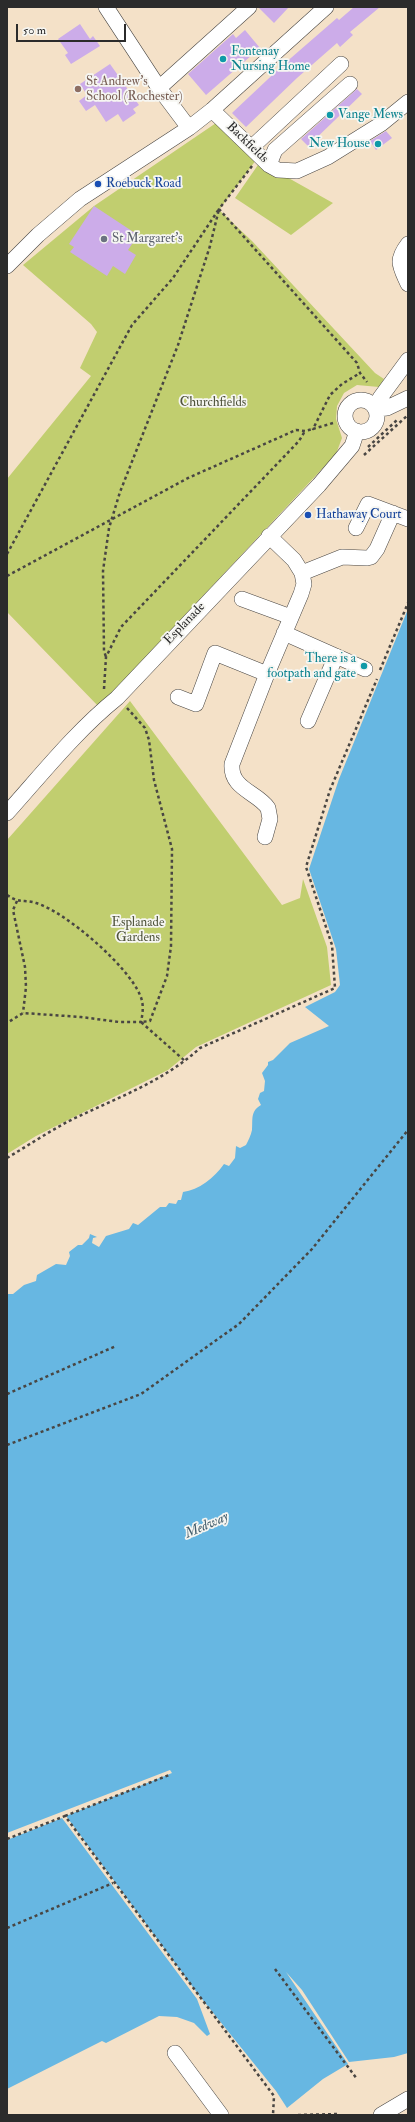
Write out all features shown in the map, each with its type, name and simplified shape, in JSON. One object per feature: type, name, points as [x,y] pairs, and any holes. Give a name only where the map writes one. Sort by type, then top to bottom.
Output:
[{"type":"street","points":[[106,7],[159,88],[189,128]]},
{"type":"street","points":[[159,88],[248,7]]},
{"type":"street","points":[[7,266],[38,235],[80,199],[189,128],[212,110],[326,7]]},
{"type":"street","points":[[260,156],[341,64]]},
{"type":"street","points":[[260,156],[274,150],[350,84]]},
{"type":"street","name":"Backfields","points":[[212,110],[260,156],[278,170],[297,171],[328,158],[381,124],[408,102]]},
{"type":"street","points":[[408,244],[401,254],[399,264],[408,284]]},
{"type":"street","points":[[408,360],[380,398],[381,408],[373,426],[366,431],[357,431],[350,427],[346,421],[348,408],[359,401],[368,402],[381,408],[408,398]]},
{"type":"street","name":"Esplanade","points":[[7,813],[105,708],[117,698],[319,485],[352,446],[357,431]]},
{"type":"street","points":[[356,528],[368,504],[408,519]]},
{"type":"street","points":[[302,573],[342,558],[367,558],[371,556],[377,549],[393,513]]},
{"type":"street","points":[[265,837],[270,819],[268,808],[238,784],[233,774],[232,767],[267,674],[303,589],[304,580],[302,573],[294,560],[269,536]]},
{"type":"street","points":[[242,599],[291,617]]},
{"type":"street","points":[[284,633],[365,669]]},
{"type":"street","points":[[178,697],[196,704],[215,653],[267,674]]},
{"type":"street","points":[[308,721],[336,656]]},
{"type":"street","points":[[175,2053],[221,2115]]},
{"type":"street","points":[[381,2115],[408,2098]]},
{"type":"path","points":[[7,554],[132,324],[173,278],[219,210],[260,156]]},
{"type":"path","points":[[219,210],[357,363],[360,373],[367,382]]},
{"type":"path","points":[[106,657],[104,651],[104,562],[107,538],[112,518],[120,492],[175,352],[210,246],[219,210]]},
{"type":"path","points":[[313,429],[332,393],[342,384],[360,373]]},
{"type":"path","points":[[7,576],[188,478],[296,430],[305,431],[333,423]]},
{"type":"path","points":[[105,708],[104,676],[106,657],[123,625],[299,441],[305,431]]},
{"type":"path","points":[[7,1158],[66,1123],[163,1076],[185,1061],[200,1048],[335,988],[332,945],[306,867],[330,790],[408,603]]},
{"type":"path","points":[[7,1023],[23,1013],[81,1017],[119,1022],[150,1021],[168,976],[171,946],[172,849],[154,780],[149,740],[145,728],[117,698]]},
{"type":"path","points":[[7,895],[17,901],[36,902],[66,918],[84,931],[101,947],[129,978],[140,994],[144,1007],[141,1022]]},
{"type":"path","points":[[17,901],[13,910],[25,967],[26,987],[23,1013]]},
{"type":"path","points":[[141,1022],[185,1061]]},
{"type":"path","points":[[7,1445],[140,1394],[239,1324],[314,1247],[408,1130]]},
{"type":"path","points":[[7,1394],[116,1346]]},
{"type":"path","points":[[7,1839],[169,1775]]},
{"type":"path","points":[[65,1816],[113,1883],[274,2096],[273,2115]]},
{"type":"path","points":[[7,1928],[113,1883]]},
{"type":"path","points":[[275,1969],[357,2078]]},
{"type":"path","points":[[298,2115],[337,2114]]},
{"type":"green space","name":"Churchfields","points":[[219,121],[259,156],[219,210],[252,241],[375,373],[384,379],[379,387],[357,385],[344,393],[337,406],[336,419],[342,438],[336,454],[99,707],[7,612],[7,479],[91,376],[80,368],[97,332],[91,324],[23,265],[94,206]]},
{"type":"green space","points":[[260,162],[333,203],[291,235],[235,198]]},
{"type":"green space","name":"Esplanade Gardens","points":[[130,701],[282,905],[300,898],[303,879],[327,947],[331,985],[196,1047],[168,1070],[36,1136],[7,1154],[7,840]]},
{"type":"water","name":"Medway","points":[[408,609],[408,2053],[394,2057],[349,2062],[302,1990],[286,1972],[348,2064],[323,2079],[287,2108],[276,2091],[198,1994],[66,1816],[172,1773],[170,1770],[7,1833],[7,1294],[13,1294],[24,1285],[36,1281],[37,1275],[56,1264],[66,1265],[70,1256],[69,1252],[78,1245],[82,1245],[89,1238],[90,1234],[97,1237],[93,1238],[92,1243],[99,1247],[106,1236],[129,1229],[133,1223],[138,1225],[160,1207],[166,1207],[169,1203],[176,1204],[178,1200],[181,1200],[183,1192],[195,1189],[206,1182],[216,1174],[224,1164],[229,1166],[235,1158],[236,1146],[240,1148],[246,1145],[250,1136],[252,1130],[252,1119],[255,1110],[261,1105],[258,1099],[260,1093],[264,1091],[265,1081],[262,1073],[268,1065],[268,1062],[273,1060],[290,1043],[329,1026],[305,1007],[335,992],[340,985],[336,949],[309,869],[339,779]]},
{"type":"water","points":[[62,1818],[197,1999],[210,2034],[207,2036],[194,2023],[177,2017],[159,2016],[106,2043],[102,2041],[7,2089],[7,1840]]},
{"type":"building","points":[[258,7],[289,7],[274,23]]},
{"type":"building","points":[[354,7],[380,7],[350,32],[353,35],[340,47],[337,43],[297,78],[246,127],[232,113],[284,64],[337,18],[339,20]]},
{"type":"building","points":[[80,24],[90,39],[93,36],[100,46],[71,64],[65,55],[68,53],[58,39]]},
{"type":"building","name":"Fontenay Nursing Home","points":[[245,30],[260,48],[206,95],[188,74],[233,34],[236,38]]},
{"type":"building","points":[[110,64],[139,105],[133,109],[136,113],[123,122],[118,114],[106,122],[95,105],[86,111],[79,101],[87,95],[80,84]]},
{"type":"building","points":[[357,89],[362,94],[308,146],[301,139]]},
{"type":"building","name":"New House","points":[[386,131],[392,138],[376,150],[370,141]]},
{"type":"building","name":"St Margaret's","points":[[94,206],[138,235],[128,250],[136,255],[125,274],[113,266],[107,276],[70,252],[74,247],[69,244]]},
{"type":"place","name":"Fontenay Nursing Home","points":[[223,59]]},
{"type":"place","name":"St Andrew's School (Rochester)","points":[[78,89]]},
{"type":"place","name":"Vange Mews","points":[[330,115]]},
{"type":"place","name":"New House","points":[[378,144]]},
{"type":"place","name":"Roebuck Road","points":[[98,184]]},
{"type":"place","name":"St Margaret's","points":[[104,239]]},
{"type":"place","name":"Hathaway Court","points":[[308,515]]},
{"type":"place","name":"There is a footpath and gate","points":[[364,666]]}]
